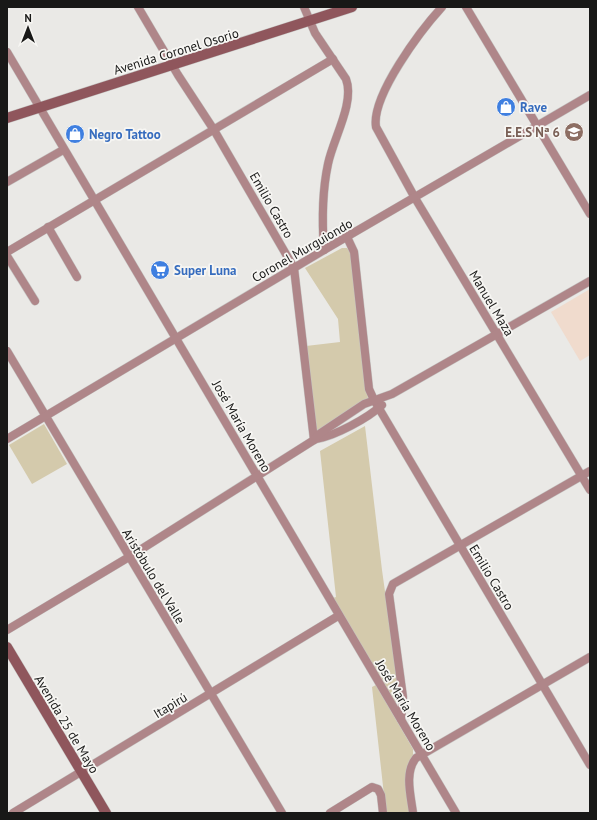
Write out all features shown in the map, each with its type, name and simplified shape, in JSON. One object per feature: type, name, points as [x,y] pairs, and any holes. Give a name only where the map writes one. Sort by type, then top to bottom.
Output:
[{"type":"street","name":"Emilio Castro","points":[[138,7],[172,66],[214,130],[294,268],[314,440]]},
{"type":"street","points":[[304,7],[315,33],[346,79],[349,86],[348,99],[327,166],[323,209],[324,250]]},
{"type":"street","name":"Avenida Coronel Osorio","points":[[7,118],[40,106],[310,22],[352,7]]},
{"type":"street","name":"Manuel Maza","points":[[442,7],[413,42],[395,71],[376,115],[376,127],[415,198],[590,490]]},
{"type":"street","points":[[466,7],[590,214]]},
{"type":"street","name":"José María Moreno","points":[[7,52],[40,106],[63,150],[176,338],[338,616],[456,813]]},
{"type":"street","points":[[7,252],[333,59]]},
{"type":"street","name":"Coronel Murguiondo","points":[[7,439],[324,250],[590,95]]},
{"type":"street","points":[[7,182],[63,150]]},
{"type":"street","points":[[48,228],[77,277]]},
{"type":"street","name":"Emilio Castro","points":[[347,237],[354,252],[369,389],[376,404],[590,766]]},
{"type":"street","points":[[7,256],[35,301]]},
{"type":"street","points":[[7,630],[129,557],[314,440],[337,432],[392,394],[590,281]]},
{"type":"street","name":"Aristóbulo del Valle","points":[[7,351],[282,813]]},
{"type":"street","points":[[401,719],[403,698],[389,594],[393,584],[460,547],[590,471]]},
{"type":"street","name":"Itapirú","points":[[13,813],[211,695],[338,616]]},
{"type":"street","name":"Avenida 25 de Mayo","points":[[7,647],[106,813]]},
{"type":"street","points":[[413,813],[409,778],[412,763],[422,754],[543,686],[590,657]]},
{"type":"street","points":[[330,813],[372,787],[378,789],[382,795],[383,813]]},
{"type":"shaded area","points":[[342,248],[347,248],[353,256],[368,399],[315,433],[306,346],[340,342],[338,319],[305,268]]},
{"type":"shaded area","points":[[590,289],[590,355],[580,361],[551,312]]},
{"type":"shaded area","points":[[44,424],[67,464],[32,484],[9,445]]},
{"type":"shaded area","points":[[365,426],[382,570],[400,699],[395,702],[333,598],[336,597],[320,451]]},
{"type":"shaded area","points":[[376,685],[413,749],[413,755],[409,764],[410,813],[386,813],[372,687]]},
{"type":"place","name":"Rave","points":[[506,107]]},
{"type":"place","name":"E.E.S Nª 6","points":[[574,132]]},
{"type":"place","name":"Negro Tattoo","points":[[75,134]]},
{"type":"place","name":"Super Luna","points":[[160,270]]}]
